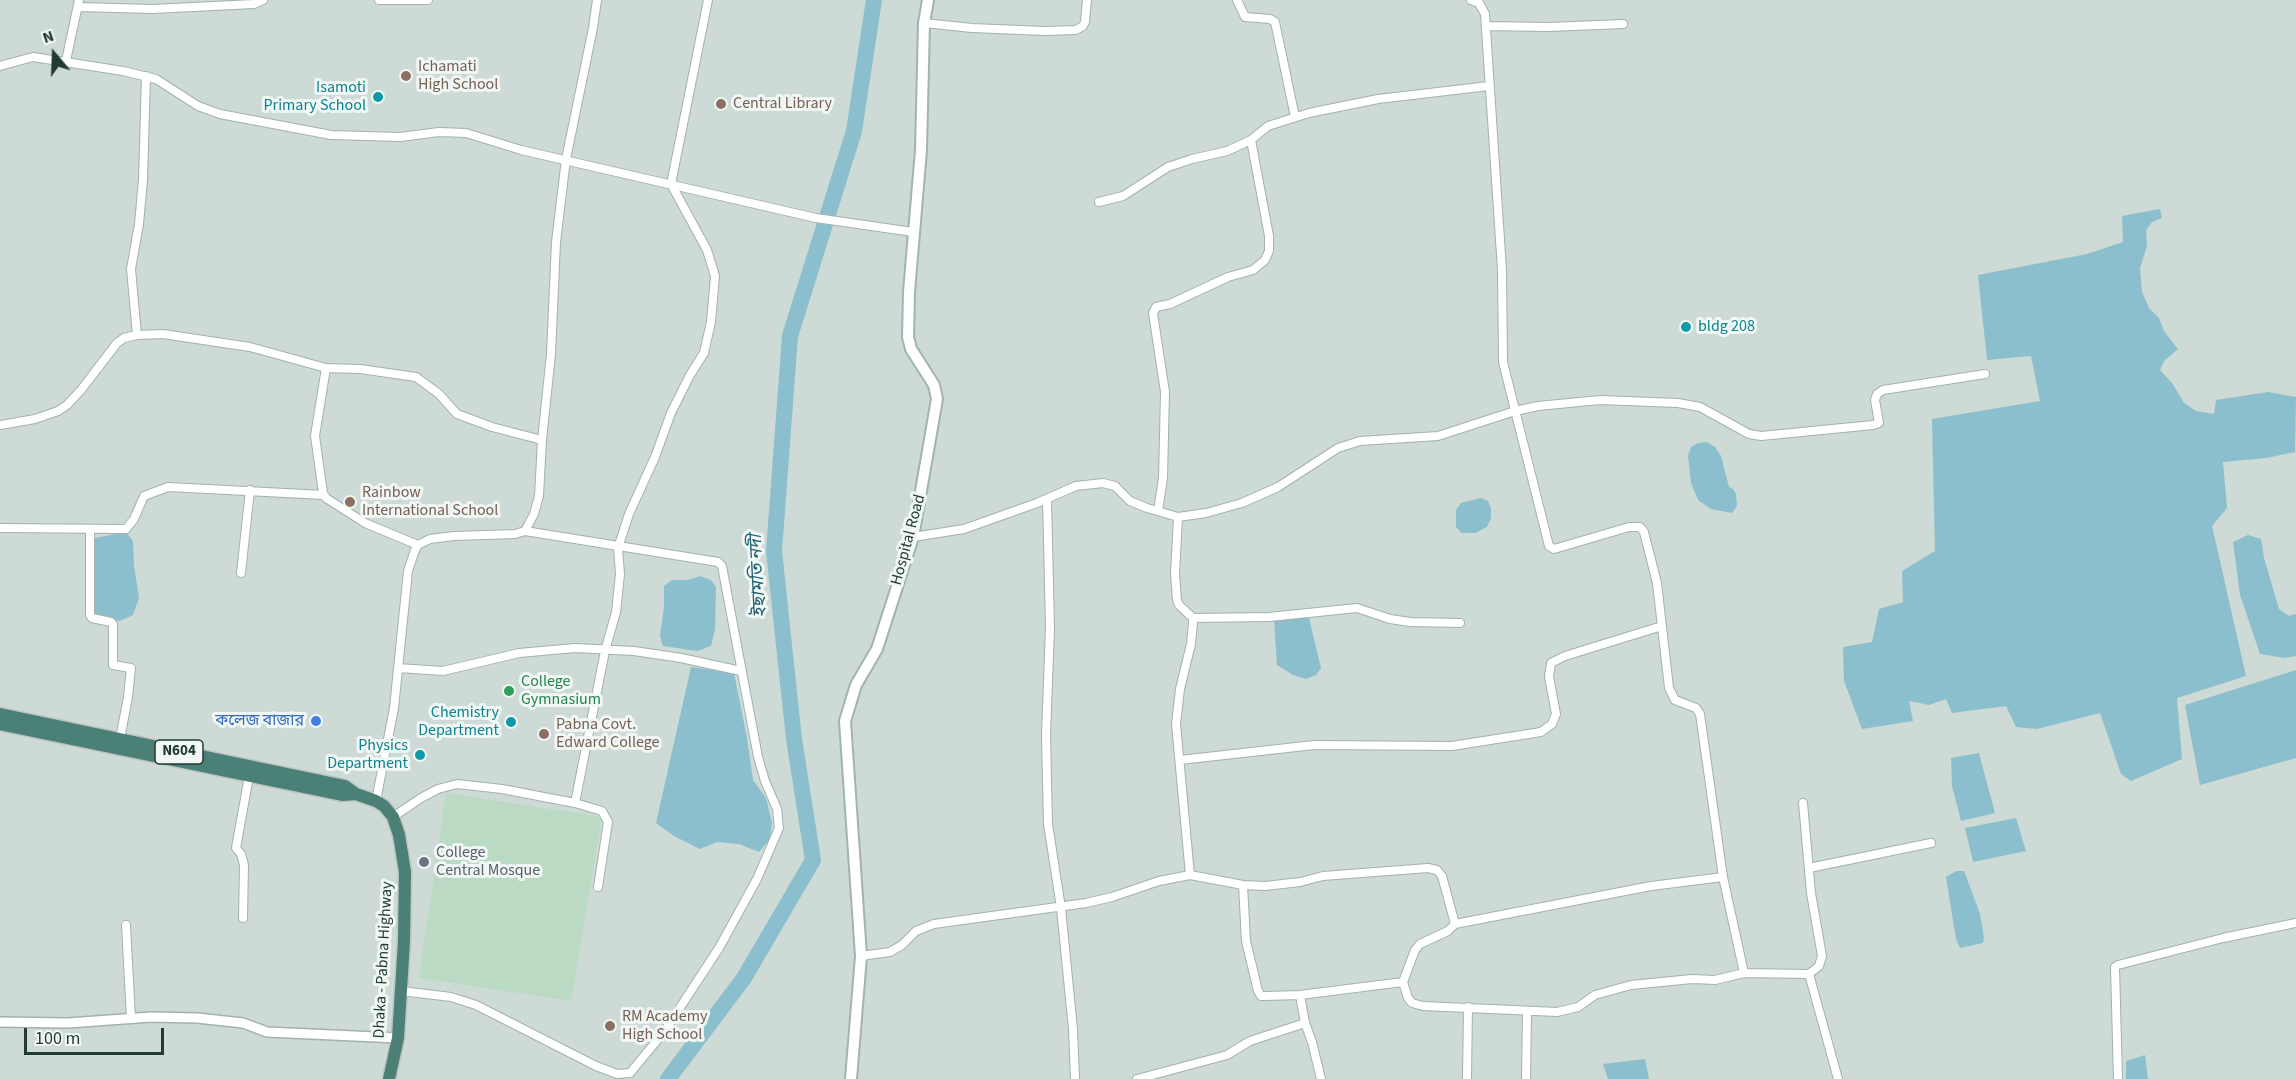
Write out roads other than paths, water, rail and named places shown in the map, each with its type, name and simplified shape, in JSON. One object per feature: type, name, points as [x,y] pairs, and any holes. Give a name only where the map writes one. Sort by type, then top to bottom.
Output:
[{"type":"highway","name":"N604","points":[[0,714],[345,786],[356,794],[376,801],[393,817]]},
{"type":"highway","name":"N604","points":[[0,724],[342,795],[356,794]]},
{"type":"highway","name":"Dhaka - Pabna Highway","points":[[389,1079],[398,1038],[404,941],[405,872],[399,835],[393,817]]},
{"type":"main road","name":"Hospital Road","points":[[851,1079],[861,956],[845,721],[856,685],[877,649],[913,537],[920,508],[937,399],[934,385],[911,349],[908,337],[913,232],[921,150],[924,23],[928,0]]},
{"type":"street","points":[[66,61],[78,3],[153,9],[254,4],[262,0]]},
{"type":"street","points":[[379,0],[428,0]]},
{"type":"street","points":[[525,531],[534,514],[539,496],[551,354],[556,242],[566,159],[597,0]]},
{"type":"street","points":[[575,802],[605,651],[616,612],[620,574],[618,548],[629,514],[656,457],[672,413],[690,375],[704,353],[711,322],[715,276],[707,250],[671,184],[708,0]]},
{"type":"street","points":[[924,23],[972,28],[1076,30],[1083,26],[1087,0]]},
{"type":"street","points":[[1237,0],[1245,17],[1270,19],[1275,22],[1295,117]]},
{"type":"street","points":[[1471,0],[1475,0],[1483,7],[1486,27],[1502,270],[1503,362],[1549,546],[1554,549],[1629,527],[1642,529],[1657,583],[1669,688],[1675,700],[1696,708],[1700,714],[1723,876],[1744,973]]},
{"type":"street","points":[[1486,27],[1623,24]]},
{"type":"street","points":[[0,66],[33,57],[146,76],[167,84],[190,101],[220,114],[331,135],[400,137],[439,132],[466,133],[521,150],[816,218],[913,232]]},
{"type":"street","points":[[137,335],[131,269],[139,224],[143,180],[146,76]]},
{"type":"street","points":[[1099,202],[1123,196],[1168,167],[1227,151],[1251,140],[1268,126],[1295,117],[1342,105],[1489,86]]},
{"type":"street","points":[[1158,511],[1163,478],[1165,392],[1153,313],[1155,308],[1253,270],[1265,260],[1269,251],[1269,236],[1251,140]]},
{"type":"street","points":[[0,425],[48,415],[67,405],[117,343],[124,338],[164,334],[250,347],[326,368],[360,369],[416,377],[439,394],[458,414],[492,427],[542,440]]},
{"type":"street","points":[[324,495],[320,482],[315,436],[326,368]]},
{"type":"street","points":[[913,537],[964,529],[1076,486],[1103,483],[1115,486],[1130,501],[1178,517],[1206,513],[1242,503],[1278,487],[1338,448],[1360,441],[1438,436],[1515,411],[1538,406],[1600,400],[1678,403],[1700,407],[1749,434],[1761,436],[1873,425],[1879,423],[1875,400],[1877,394],[1883,390],[1985,374]]},
{"type":"street","points":[[0,528],[126,529],[134,519],[144,496],[168,487],[250,490],[324,495],[365,523],[418,545]]},
{"type":"street","points":[[241,573],[250,490]]},
{"type":"street","points":[[1047,499],[1050,627],[1046,735],[1048,824],[1061,908],[1073,1029],[1075,1079]]},
{"type":"street","points":[[1178,517],[1175,574],[1177,600],[1179,605],[1193,618],[1269,617],[1357,608],[1390,619],[1410,622],[1460,623]]},
{"type":"street","points":[[90,529],[90,615],[92,618],[113,624],[113,665],[131,668],[120,739]]},
{"type":"street","points":[[376,801],[394,708],[408,571],[418,545],[430,539],[515,534],[525,531],[618,548],[718,562],[722,566],[758,757],[765,781],[777,808],[779,828],[757,879],[719,948],[664,1032],[630,1073],[617,1074],[596,1066],[476,1005],[451,997],[401,991]]},
{"type":"street","points":[[1190,875],[1176,724],[1180,689],[1191,644],[1193,618]]},
{"type":"street","points":[[1180,759],[1314,745],[1452,746],[1541,732],[1552,724],[1556,714],[1548,677],[1551,663],[1565,656],[1662,626]]},
{"type":"street","points":[[398,668],[443,671],[519,653],[575,648],[634,651],[741,671]]},
{"type":"street","points":[[243,918],[244,865],[241,854],[236,848],[249,776]]},
{"type":"street","points":[[393,817],[429,794],[457,784],[502,789],[575,802],[602,811],[608,822],[598,886]]},
{"type":"street","points":[[1723,876],[1651,886],[1455,924],[1448,931],[1420,944],[1415,950],[1403,982],[1407,998],[1412,1003],[1423,1006],[1527,1012],[1569,1010],[1578,1007],[1595,995],[1631,985],[1692,979],[1715,980],[1744,973],[1809,974],[1819,966],[1822,956],[1809,868],[1803,803]]},
{"type":"street","points":[[1809,868],[1931,843]]},
{"type":"street","points":[[861,956],[890,952],[902,945],[916,931],[934,924],[1061,908],[1112,897],[1159,881],[1190,875],[1243,885],[1265,886],[1300,882],[1323,876],[1428,868],[1437,870],[1442,876],[1455,924]]},
{"type":"street","points":[[1243,885],[1246,941],[1261,996],[1300,995],[1403,982]]},
{"type":"street","points":[[2118,1079],[2115,967],[2212,940],[2296,923]]},
{"type":"street","points":[[126,925],[131,1019]]},
{"type":"street","points":[[1809,974],[1838,1079]]},
{"type":"street","points":[[1300,995],[1305,1023],[1321,1079]]},
{"type":"street","points":[[1467,1078],[1468,1007]]},
{"type":"street","points":[[1526,1079],[1527,1012]]},
{"type":"street","points":[[0,1022],[68,1023],[131,1019],[220,1019],[243,1023],[267,1032],[398,1038]]},
{"type":"street","points":[[1137,1079],[1227,1055],[1250,1041],[1305,1023]]},
{"type":"water","points":[[2160,209],[2162,218],[2152,222],[2146,230],[2147,246],[2140,268],[2142,292],[2149,308],[2159,318],[2164,331],[2178,349],[2164,361],[2160,370],[2172,383],[2184,403],[2196,411],[2214,414],[2216,400],[2268,392],[2296,397],[2295,452],[2266,458],[2223,462],[2227,508],[2212,526],[2246,676],[2177,698],[2182,759],[2131,781],[2121,774],[2100,713],[2037,729],[2016,727],[2006,706],[1952,713],[1946,699],[1929,705],[1909,701],[1913,721],[1862,729],[1844,681],[1843,647],[1872,642],[1879,609],[1903,602],[1902,571],[1935,551],[1932,419],[2040,401],[2031,356],[1987,360],[1978,275],[2087,254],[2123,242],[2122,216]]},
{"type":"water","points":[[1707,442],[1715,447],[1721,456],[1729,487],[1736,494],[1737,506],[1732,513],[1711,509],[1698,500],[1691,483],[1688,455],[1691,447]]},
{"type":"water","points":[[1481,498],[1488,501],[1491,509],[1491,518],[1487,527],[1475,533],[1462,533],[1456,527],[1456,510],[1461,503]]},
{"type":"water","points":[[126,532],[133,541],[139,598],[133,615],[120,621],[103,619],[94,615],[91,606],[91,542],[95,538]]},
{"type":"water","points":[[2248,535],[2261,539],[2264,558],[2279,609],[2289,616],[2296,614],[2296,656],[2285,658],[2260,654],[2240,595],[2233,542]]},
{"type":"water","points":[[700,576],[711,580],[716,587],[715,629],[711,646],[697,651],[663,646],[660,636],[664,586],[672,580],[688,580]]},
{"type":"water","points":[[1308,614],[1321,668],[1316,675],[1306,679],[1293,675],[1277,665],[1274,619]]},
{"type":"water","points":[[691,667],[734,673],[753,780],[766,798],[772,823],[770,839],[759,852],[739,844],[717,842],[700,849],[674,836],[656,823]]},
{"type":"water","points":[[2296,670],[2296,758],[2200,785],[2185,705]]},
{"type":"water","points":[[1979,753],[1995,813],[1961,821],[1952,786],[1951,758]]},
{"type":"water","points":[[2016,818],[2026,851],[1973,862],[1965,828]]},
{"type":"water","points":[[1956,871],[1964,871],[1980,914],[1984,937],[1983,943],[1960,948],[1956,939],[1946,877]]},
{"type":"water","points":[[2145,1055],[2148,1079],[2126,1079],[2126,1061]]},
{"type":"water","points":[[1645,1059],[1649,1079],[1608,1079],[1603,1064]]},
{"type":"waterway","name":"ইছামতি নদী","points":[[668,1079],[744,978],[813,860],[794,739],[774,551],[790,336],[854,131],[874,0]]},
{"type":"place","name":"Ichamati High School","points":[[406,76]]},
{"type":"place","name":"Isamoti Primary School","points":[[378,97]]},
{"type":"place","name":"Central Library","points":[[721,104]]},
{"type":"place","name":"bldg 208","points":[[1686,327]]},
{"type":"place","name":"Rainbow International School","points":[[350,502]]},
{"type":"place","name":"College Gymnasium","points":[[509,691]]},
{"type":"place","name":"কলেজ বাজার","points":[[316,721]]},
{"type":"place","name":"Chemistry Department","points":[[511,722]]},
{"type":"place","name":"Pabna Covt. Edward College","points":[[544,734]]},
{"type":"place","name":"Physics Department","points":[[420,755]]},
{"type":"place","name":"College Central Mosque","points":[[424,862]]},
{"type":"place","name":"RM Academy High School","points":[[610,1026]]}]
